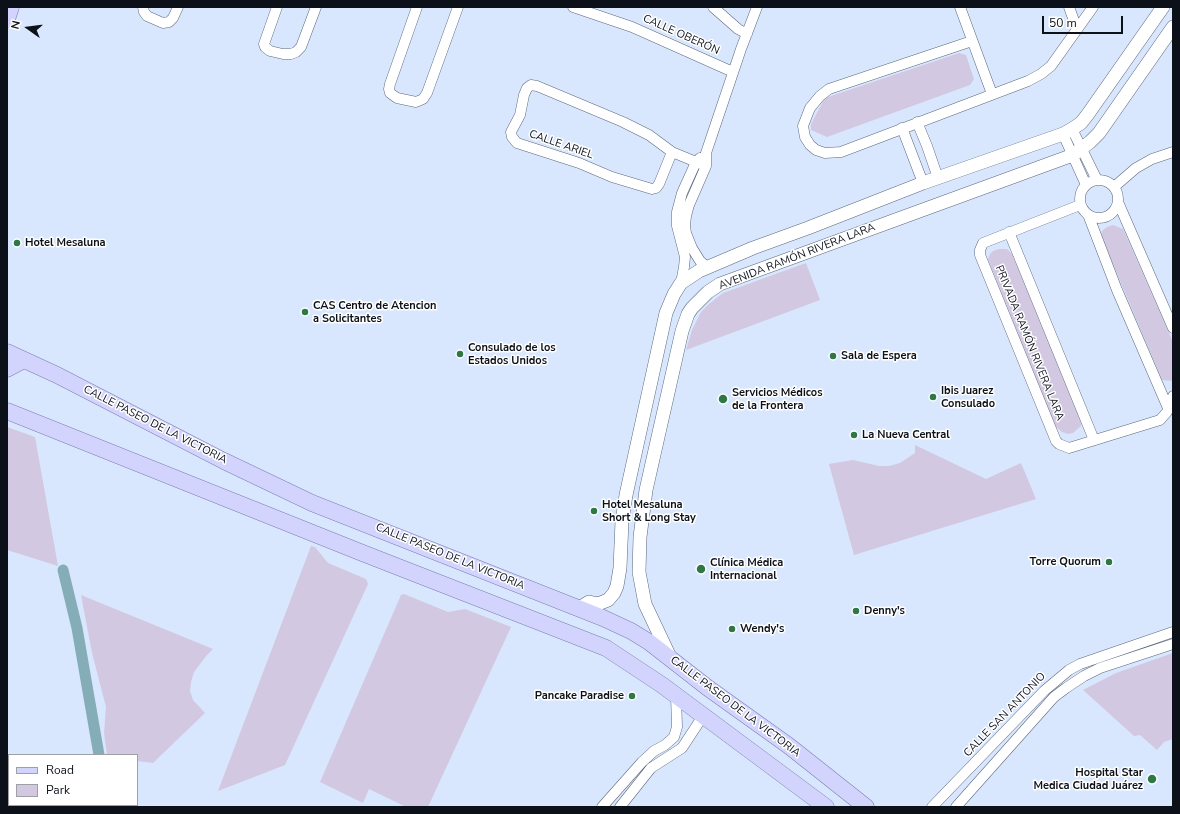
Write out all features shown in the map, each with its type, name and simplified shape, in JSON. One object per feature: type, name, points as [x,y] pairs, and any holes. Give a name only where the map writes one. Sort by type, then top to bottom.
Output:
[{"type":"main road","points":[[7,19],[12,7]]},
{"type":"main road","name":"CALLE PASEO DE LA VICTORIA","points":[[7,352],[57,375],[217,458],[306,500],[579,608],[631,632],[649,642],[708,688],[789,746],[866,807]]},
{"type":"main road","points":[[7,369],[24,360]]},
{"type":"main road","points":[[7,411],[606,648],[630,662],[676,695],[826,807]]},
{"type":"street","points":[[143,7],[147,16],[163,23],[169,22],[173,18],[178,7]]},
{"type":"street","points":[[277,7],[264,44],[270,51],[283,54],[291,54],[296,52],[301,47],[316,7]]},
{"type":"street","points":[[417,7],[389,89],[390,92],[397,98],[416,102],[423,99],[427,93],[458,7]]},
{"type":"street","name":"CALLE OBERÓN","points":[[573,7],[632,27],[733,72]]},
{"type":"street","points":[[713,7],[738,29],[747,34]]},
{"type":"street","points":[[707,267],[700,261],[686,233],[685,226],[689,205],[706,166],[706,153],[733,72],[757,7]]},
{"type":"street","points":[[960,7],[992,94]]},
{"type":"street","points":[[1069,7],[1077,29]]},
{"type":"street","points":[[972,41],[829,89],[820,96],[810,108],[803,126],[805,137],[810,145],[816,150],[825,153],[841,152],[1028,81],[1046,71],[1056,61],[1093,7]]},
{"type":"street","name":"AVENIDA RAMÓN RIVERA LARA","points":[[579,608],[589,602],[598,604],[603,603],[614,593],[617,586],[620,568],[623,509],[662,328],[669,304],[681,283],[707,267],[753,248],[923,183],[1068,132],[1081,123],[1088,114],[1163,7]]},
{"type":"street","name":"AVENIDA RAMÓN RIVERA LARA","points":[[670,658],[645,604],[640,582],[638,559],[643,510],[682,331],[688,314],[698,301],[720,284],[815,248],[1060,161],[1077,152],[1099,134],[1173,27]]},
{"type":"street","name":"CALLE ARIEL","points":[[672,152],[659,184],[656,188],[652,189],[612,177],[579,163],[518,143],[512,137],[511,132],[520,115],[524,95],[531,85],[537,86],[623,122],[649,135],[672,152],[706,166]]},
{"type":"street","points":[[917,122],[928,146],[938,178]]},
{"type":"street","points":[[902,128],[923,183]]},
{"type":"street","points":[[1068,132],[1077,152],[1086,185]]},
{"type":"street","points":[[1077,152],[1097,180]]},
{"type":"street","points":[[1114,187],[1136,168],[1152,159],[1173,152]]},
{"type":"street","points":[[681,283],[685,257],[677,226],[677,212],[682,193],[696,162],[706,153]]},
{"type":"street","points":[[1168,408],[1117,290],[1089,217],[1082,210],[1080,205],[1080,194],[1086,185],[1091,182],[1097,180],[1106,181],[1114,187],[1118,197],[1118,202],[1173,328]]},
{"type":"street","points":[[1089,217],[1100,219],[1105,218],[1114,212],[1118,202]]},
{"type":"street","name":"PRIVADA RAMÓN RIVERA LARA","points":[[1080,205],[983,243],[980,250],[983,262],[1056,441],[1059,444],[1069,448],[1160,420],[1164,417],[1173,396]]},
{"type":"street","points":[[808,228],[815,248]]},
{"type":"street","name":"PRIVADA RAMÓN RIVERA LARA","points":[[1009,232],[1094,440]]},
{"type":"street","points":[[669,304],[688,314]]},
{"type":"street","points":[[623,509],[643,510]]},
{"type":"street","name":"CALLE SAN ANTONIO","points":[[932,807],[1044,691],[1065,673],[1080,664],[1173,632]]},
{"type":"street","name":"CALLE SAN ANTONIO","points":[[956,807],[1054,697],[1084,676],[1100,668],[1173,644]]},
{"type":"street","points":[[602,807],[642,762],[654,751],[674,737],[677,727],[676,695]]},
{"type":"street","points":[[620,807],[651,768],[682,748],[703,716]]},
{"type":"green space","points":[[959,53],[966,55],[974,79],[970,85],[827,137],[811,130],[811,124],[825,98]]},
{"type":"green space","points":[[1113,225],[1123,229],[1173,342],[1173,381],[1162,380],[1101,236],[1102,231]]},
{"type":"green space","points":[[1007,249],[1012,254],[1081,419],[1081,426],[1073,433],[1068,434],[1062,432],[1055,426],[988,259],[993,251]]},
{"type":"green space","points":[[806,263],[820,300],[686,350],[692,330],[701,312],[723,293]]},
{"type":"green space","points":[[7,427],[35,437],[58,566],[7,550]]},
{"type":"green space","points":[[915,445],[986,479],[1021,463],[1036,499],[854,555],[829,464],[853,460],[879,466],[889,466],[900,463],[915,453]]},
{"type":"green space","points":[[311,546],[315,547],[328,563],[366,579],[368,584],[285,765],[218,791]]},
{"type":"green space","points":[[404,594],[448,612],[465,609],[511,627],[428,807],[406,807],[369,789],[363,803],[320,782],[401,595]]},
{"type":"green space","points":[[81,595],[213,649],[194,672],[191,682],[190,691],[193,700],[205,713],[153,763],[138,761],[138,754],[107,754],[104,733],[106,707],[92,653]]},
{"type":"green space","points":[[1173,653],[1173,739],[1164,742],[1157,750],[1140,735],[1134,736],[1083,690],[1116,673]]},
{"type":"waterway","points":[[63,570],[77,628],[99,754]]},
{"type":"place","name":"Hotel Mesaluna","points":[[17,243]]},
{"type":"place","name":"CAS Centro de Atencion a Solicitantes","points":[[305,312]]},
{"type":"place","name":"Consulado de los Estados Unidos","points":[[460,354]]},
{"type":"place","name":"Sala de Espera","points":[[833,356]]},
{"type":"place","name":"Ibis Juarez Consulado","points":[[933,397]]},
{"type":"place","name":"Servicios Médicos de la Frontera","points":[[723,399]]},
{"type":"place","name":"La Nueva Central","points":[[854,435]]},
{"type":"place","name":"Hotel Mesaluna Short & Long Stay","points":[[594,511]]},
{"type":"place","name":"Torre Quorum","points":[[1109,562]]},
{"type":"place","name":"Clínica Médica Internacional","points":[[701,569]]},
{"type":"place","name":"Denny's","points":[[856,611]]},
{"type":"place","name":"Wendy's","points":[[732,629]]},
{"type":"place","name":"Pancake Paradise","points":[[632,696]]},
{"type":"place","name":"Hospital Star Medica Ciudad Juárez","points":[[1152,779]]}]
